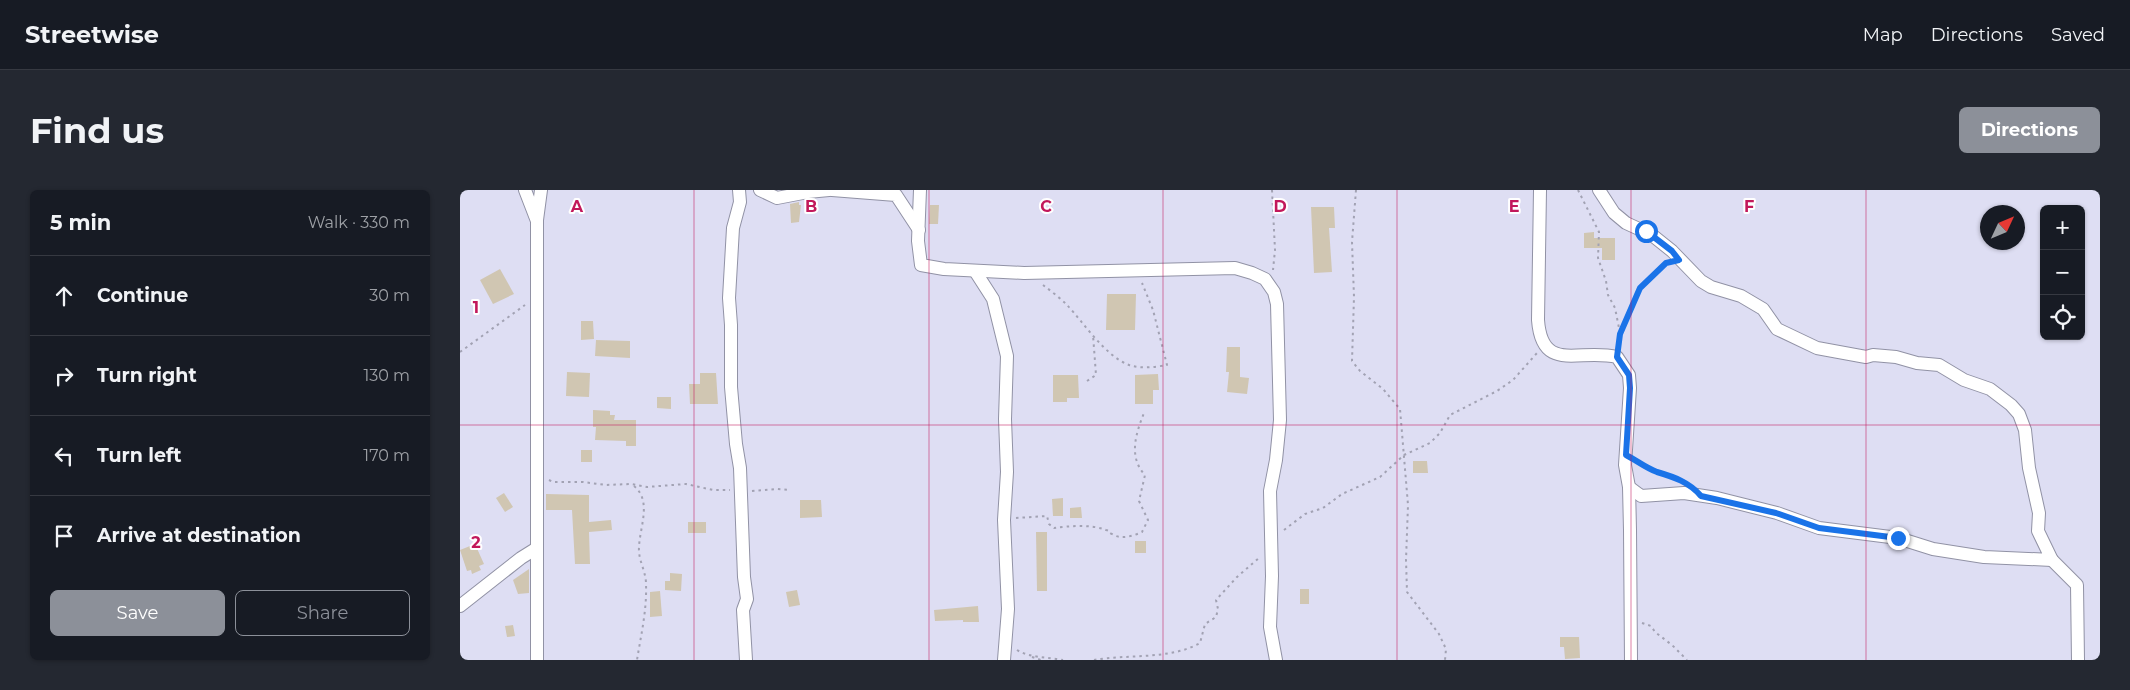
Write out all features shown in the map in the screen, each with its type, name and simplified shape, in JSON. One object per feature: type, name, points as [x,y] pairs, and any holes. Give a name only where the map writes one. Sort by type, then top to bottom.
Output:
[{"type":"street","points":[[525,190],[536,221]]},
{"type":"street","points":[[537,660],[536,221],[541,190]]},
{"type":"street","points":[[739,190],[740,202],[733,228],[729,298],[731,387],[742,491],[744,577],[747,599],[743,610],[746,660]]},
{"type":"street","points":[[760,190],[777,198],[831,190],[896,195],[919,230]]},
{"type":"street","points":[[920,190],[919,230],[921,265],[944,269],[1024,273],[1235,268],[1259,276],[1270,284],[1277,304],[1279,326],[1278,388],[1280,420],[1276,460],[1270,491],[1272,545],[1270,627],[1276,660]]},
{"type":"street","points":[[1540,190],[1538,320],[1539,336],[1543,346],[1559,355],[1605,354],[1617,357],[1629,375],[1630,388],[1625,465],[1629,487],[1631,660]]},
{"type":"street","points":[[1599,190],[1614,213],[1626,223],[1652,234],[1672,251],[1701,281],[1711,287],[1748,300],[1763,309],[1777,330],[1817,348],[1866,357],[1873,355],[1896,357],[1917,363],[1939,365],[1964,380],[1990,388],[2003,397],[2019,414],[2025,430],[2028,468],[2039,513],[2038,531],[2052,560],[2077,585],[2078,660]]},
{"type":"street","points":[[975,271],[993,299],[1007,356],[1005,419],[1007,472],[1004,520],[1008,609],[1004,660]]},
{"type":"street","points":[[1629,487],[1641,496],[1684,493],[1701,496],[1776,513],[1819,528],[1898,538],[1933,549],[1984,557],[2052,560]]},
{"type":"street","points":[[460,606],[521,558],[537,548]]},
{"type":"path","points":[[1270,284],[1275,250],[1272,190]]},
{"type":"path","points":[[1356,190],[1352,242],[1354,297],[1352,360],[1360,371],[1383,389],[1400,410],[1408,505],[1406,560],[1408,592],[1439,634],[1446,649],[1445,660]]},
{"type":"path","points":[[1578,190],[1599,232],[1598,258],[1606,280],[1608,295],[1615,308],[1620,334]]},
{"type":"path","points":[[1617,357],[1620,334],[1640,288],[1666,263],[1679,260]]},
{"type":"path","points":[[1024,273],[1044,286],[1065,304],[1093,335],[1120,360],[1131,366],[1155,367],[1167,365],[1153,310],[1137,270]]},
{"type":"path","points":[[460,352],[537,296]]},
{"type":"path","points":[[1087,380],[1096,375],[1093,335]]},
{"type":"path","points":[[1094,660],[1176,653],[1200,643],[1205,624],[1216,617],[1218,609],[1216,600],[1272,545],[1281,532],[1305,514],[1323,508],[1342,494],[1380,477],[1404,455],[1430,443],[1440,433],[1450,415],[1497,391],[1513,380],[1543,346]]},
{"type":"path","points":[[1004,520],[1047,516],[1049,524],[1054,528],[1076,526],[1097,528],[1107,530],[1113,536],[1131,538],[1142,532],[1148,520],[1139,501],[1144,474],[1140,470],[1137,460],[1134,438],[1144,413]]},
{"type":"path","points":[[1626,455],[1657,472],[1679,478],[1695,489],[1701,496]]},
{"type":"path","points":[[537,475],[553,482],[632,484],[647,487],[686,484],[713,490],[742,491],[790,490]]},
{"type":"path","points":[[632,484],[641,492],[644,503],[639,547],[640,563],[646,582],[644,629],[637,660]]},
{"type":"path","points":[[1631,615],[1642,623],[1651,626],[1655,632],[1687,660]]},
{"type":"path","points":[[1004,641],[1027,656],[1041,660]]},
{"type":"path","points":[[1027,656],[1042,656],[1062,660]]},
{"type":"building","points":[[799,202],[799,205],[801,205],[799,222],[791,223],[790,204]]},
{"type":"building","points":[[930,205],[939,205],[938,224],[929,224]]},
{"type":"building","points":[[1311,207],[1334,207],[1335,228],[1329,228],[1332,272],[1314,273]]},
{"type":"building","points":[[1594,232],[1594,238],[1615,238],[1615,260],[1602,260],[1602,248],[1584,248],[1584,233]]},
{"type":"building","points":[[500,269],[514,294],[493,304],[480,280]]},
{"type":"building","points":[[1107,294],[1136,294],[1135,330],[1106,330]]},
{"type":"building","points":[[581,321],[593,321],[594,339],[581,340]]},
{"type":"building","points":[[596,340],[630,341],[630,358],[595,356]]},
{"type":"building","points":[[1227,347],[1240,347],[1240,377],[1249,378],[1247,394],[1227,392],[1229,372],[1226,372]]},
{"type":"building","points":[[567,372],[590,373],[589,397],[566,396]]},
{"type":"building","points":[[700,373],[716,373],[718,404],[690,404],[689,384],[700,384]]},
{"type":"building","points":[[1158,374],[1159,390],[1153,390],[1153,404],[1135,404],[1135,375]]},
{"type":"building","points":[[1053,375],[1078,375],[1079,398],[1067,398],[1067,402],[1053,402]]},
{"type":"building","points":[[657,397],[671,397],[671,409],[657,408]]},
{"type":"building","points":[[593,410],[610,411],[610,415],[615,415],[614,420],[636,420],[636,446],[626,446],[626,441],[595,440],[596,427],[593,427]]},
{"type":"building","points":[[581,450],[592,450],[592,462],[581,462]]},
{"type":"building","points":[[1413,461],[1427,461],[1428,473],[1413,473]]},
{"type":"building","points":[[504,493],[513,507],[505,512],[496,498]]},
{"type":"building","points":[[546,494],[589,495],[589,522],[611,520],[612,530],[589,532],[590,564],[575,564],[572,510],[546,510]]},
{"type":"building","points":[[1063,498],[1063,516],[1053,516],[1052,499]]},
{"type":"building","points":[[800,500],[821,500],[822,517],[800,518]]},
{"type":"building","points":[[1081,507],[1082,518],[1070,518],[1070,508]]},
{"type":"building","points":[[688,522],[706,522],[706,533],[688,533]]},
{"type":"building","points":[[1036,532],[1047,532],[1047,591],[1037,591]]},
{"type":"building","points":[[1135,541],[1146,541],[1146,553],[1135,553]]},
{"type":"building","points":[[475,544],[484,564],[479,566],[481,570],[472,574],[471,570],[467,571],[460,550]]},
{"type":"building","points":[[529,569],[529,593],[518,594],[513,580]]},
{"type":"building","points":[[670,573],[682,574],[681,591],[665,590],[665,581],[670,581]]},
{"type":"building","points":[[1300,589],[1309,589],[1309,604],[1300,604]]},
{"type":"building","points":[[797,590],[800,605],[789,607],[786,592]]},
{"type":"building","points":[[660,591],[662,616],[650,617],[650,592]]},
{"type":"building","points":[[978,606],[979,622],[963,622],[963,620],[935,621],[934,610]]},
{"type":"building","points":[[513,625],[515,636],[507,637],[505,626]]},
{"type":"building","points":[[1560,637],[1579,637],[1580,658],[1565,659],[1564,647],[1560,647]]},
{"type":"route","points":[[1646,231],[1672,251],[1679,260],[1666,263],[1640,288],[1620,334],[1617,357],[1629,375],[1630,388],[1626,455],[1657,472],[1679,478],[1695,489],[1701,496],[1717,498],[1776,513],[1819,528],[1898,538]]}]
